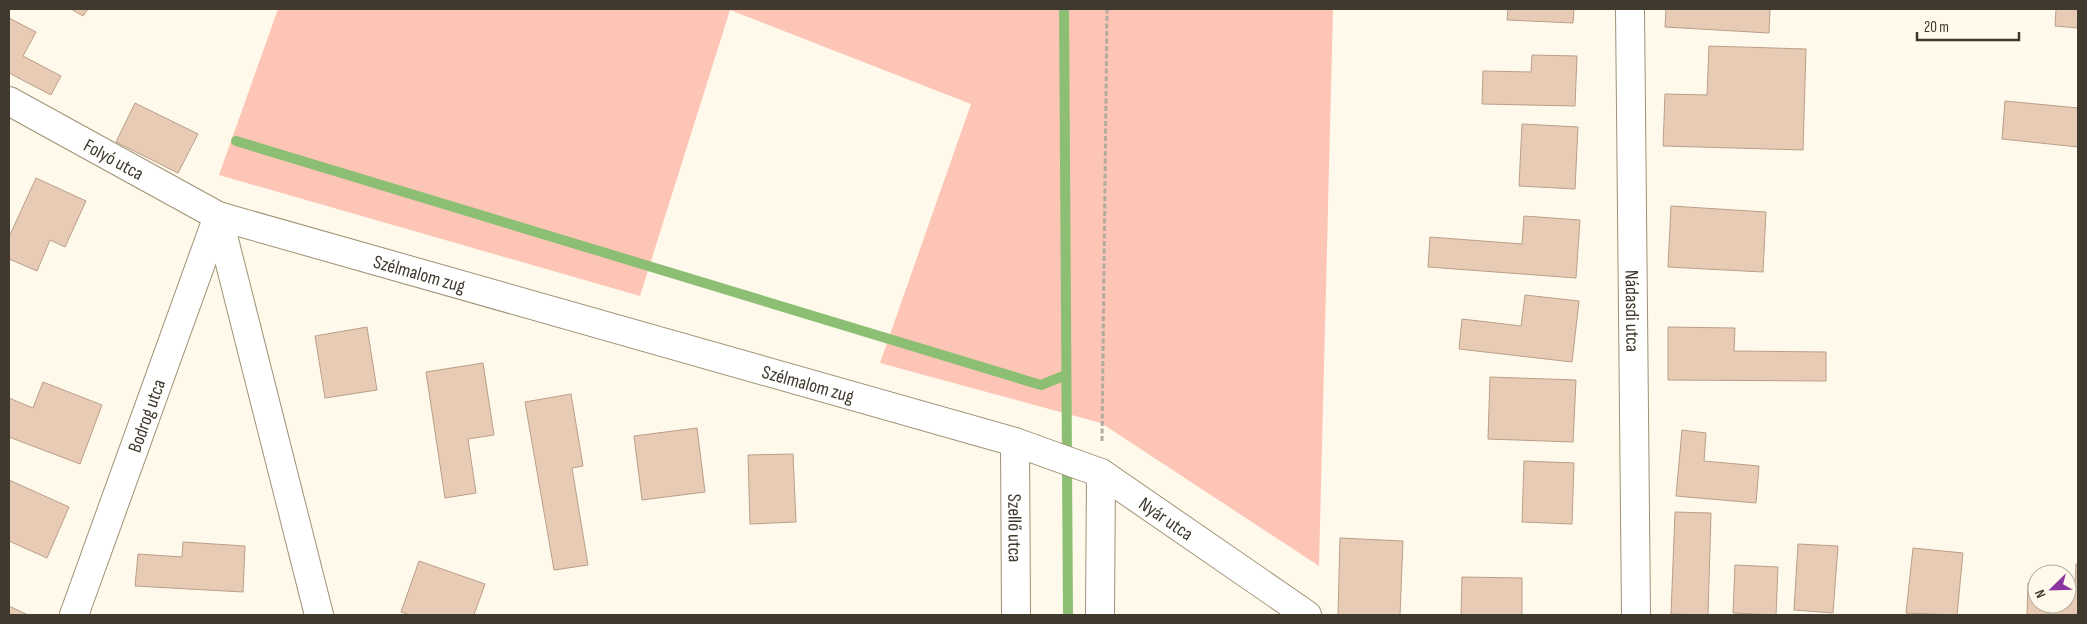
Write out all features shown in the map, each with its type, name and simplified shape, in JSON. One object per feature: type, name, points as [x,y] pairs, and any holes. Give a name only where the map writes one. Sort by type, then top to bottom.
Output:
[{"type":"street","name":"Nádasdi utca","points":[[1630,9],[1636,615]]},
{"type":"street","name":"Folyó utca","points":[[9,101],[218,216]]},
{"type":"street","points":[[218,216],[319,615]]},
{"type":"street","name":"Szélmalom zug","points":[[218,216],[1015,442]]},
{"type":"street","name":"Bodrog utca","points":[[74,615],[218,216]]},
{"type":"street","name":"Nyár utca","points":[[1015,442],[1101,473],[1307,615]]},
{"type":"street","name":"Szellő utca","points":[[1015,442],[1016,615]]},
{"type":"street","points":[[1100,615],[1101,473]]},
{"type":"path","points":[[1101,473],[1107,9]]},
{"type":"shaded area","points":[[278,9],[1333,9],[1319,566],[1101,423],[880,363],[971,104],[730,10],[640,296],[219,175]]},
{"type":"building","points":[[71,9],[88,9],[83,16]]},
{"type":"building","points":[[1508,9],[1574,9],[1573,23],[1507,20]]},
{"type":"building","points":[[1666,9],[1770,9],[1769,33],[1665,27]]},
{"type":"building","points":[[2056,9],[2078,9],[2078,28],[2055,26]]},
{"type":"building","points":[[9,18],[36,32],[23,56],[61,76],[51,95],[9,73]]},
{"type":"building","points":[[1709,46],[1806,49],[1803,150],[1663,146],[1665,94],[1707,95]]},
{"type":"building","points":[[1532,55],[1577,56],[1575,106],[1482,104],[1483,71],[1531,72]]},
{"type":"building","points":[[2005,101],[2078,108],[2078,147],[2002,139]]},
{"type":"building","points":[[135,103],[198,134],[178,173],[116,142]]},
{"type":"building","points":[[1522,124],[1578,127],[1575,189],[1519,186]]},
{"type":"building","points":[[36,178],[86,201],[65,247],[50,240],[37,271],[9,259],[9,237]]},
{"type":"building","points":[[1671,206],[1766,212],[1763,272],[1668,267]]},
{"type":"building","points":[[1524,216],[1580,220],[1576,278],[1428,267],[1430,237],[1522,244]]},
{"type":"building","points":[[1525,295],[1579,301],[1572,362],[1459,349],[1462,319],[1521,326]]},
{"type":"building","points":[[367,327],[377,390],[325,398],[315,336]]},
{"type":"building","points":[[1668,327],[1735,328],[1734,351],[1826,352],[1826,381],[1668,380]]},
{"type":"building","points":[[483,363],[494,435],[468,439],[476,493],[445,498],[426,372]]},
{"type":"building","points":[[1490,377],[1576,380],[1573,442],[1488,439]]},
{"type":"building","points":[[43,382],[102,405],[80,464],[9,437],[9,398],[33,408]]},
{"type":"building","points":[[571,394],[583,466],[572,468],[588,565],[554,570],[525,402]]},
{"type":"building","points":[[697,428],[705,492],[642,500],[634,436]]},
{"type":"building","points":[[1682,430],[1706,433],[1704,461],[1759,466],[1756,503],[1676,496]]},
{"type":"building","points":[[793,454],[796,522],[750,524],[748,455]]},
{"type":"building","points":[[1524,461],[1574,463],[1572,524],[1522,522]]},
{"type":"building","points":[[9,480],[69,507],[47,558],[9,541]]},
{"type":"building","points":[[1675,512],[1711,513],[1708,615],[1671,614]]},
{"type":"building","points":[[1340,538],[1403,541],[1400,615],[1338,615]]},
{"type":"building","points":[[183,542],[245,546],[243,592],[135,586],[138,554],[182,557]]},
{"type":"building","points":[[1798,544],[1838,546],[1833,613],[1794,610]]},
{"type":"building","points":[[1913,548],[1963,553],[1957,615],[1906,613]]},
{"type":"building","points":[[419,561],[485,584],[474,615],[410,615],[401,612]]},
{"type":"building","points":[[2078,564],[2078,615],[2027,615],[2077,614]]},
{"type":"building","points":[[1735,565],[1778,567],[1776,615],[1733,613]]},
{"type":"building","points":[[1462,577],[1522,578],[1522,615],[1461,615]]},
{"type":"building","points":[[9,606],[28,615],[9,615]]},
{"type":"waterway","points":[[1064,9],[1068,615]]},
{"type":"waterway","points":[[236,141],[1041,385],[1066,375]]}]
